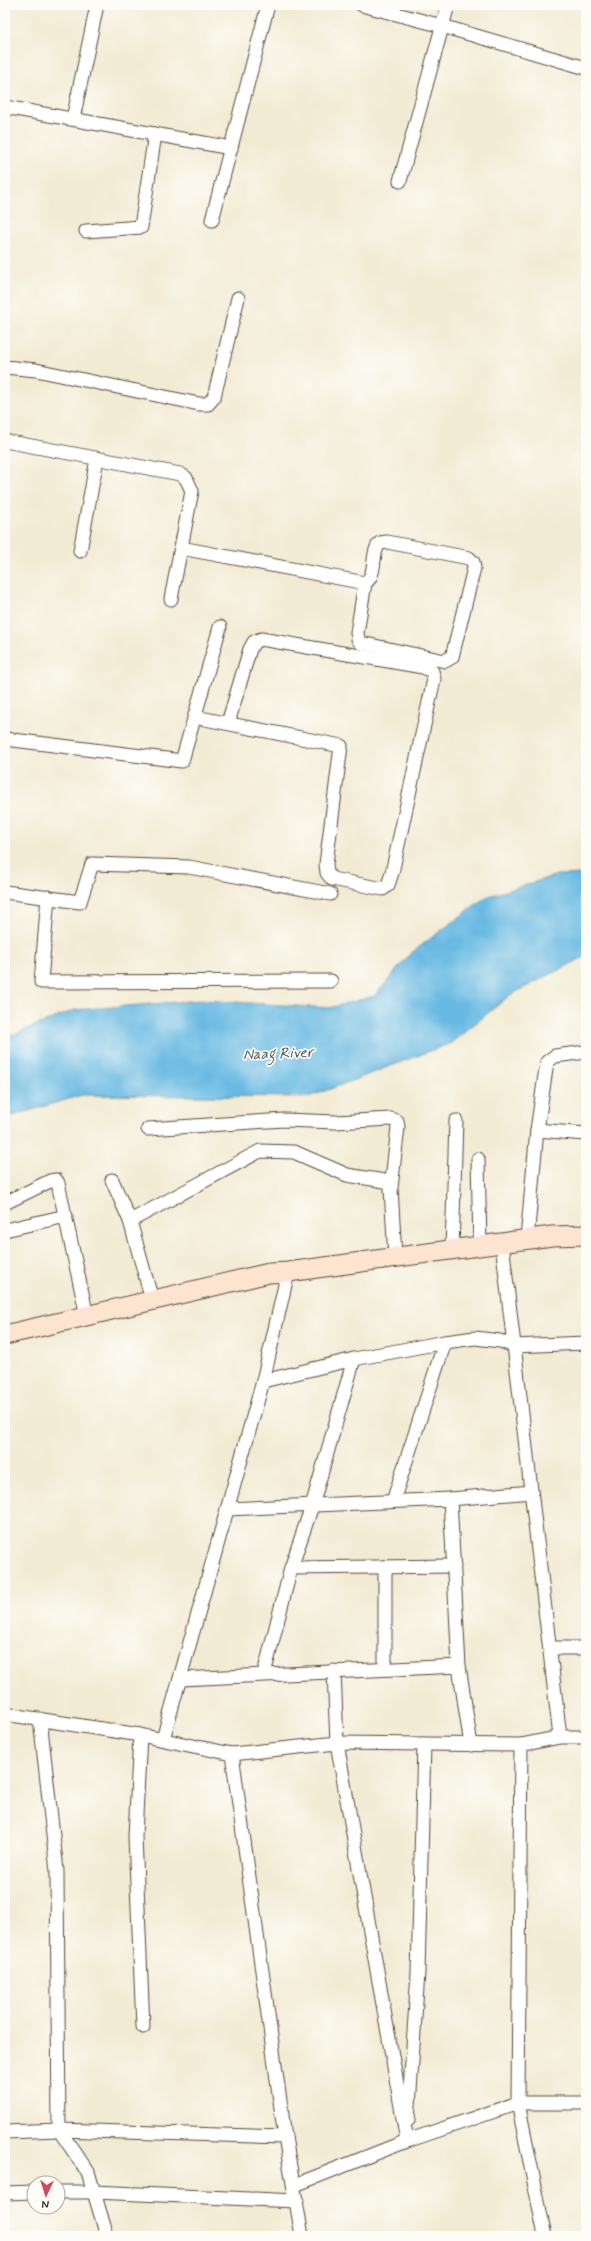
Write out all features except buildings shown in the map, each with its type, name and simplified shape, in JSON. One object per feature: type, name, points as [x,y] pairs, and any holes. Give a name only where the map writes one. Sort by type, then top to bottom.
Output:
[{"type":"street","points":[[73,119],[97,5]]},
{"type":"street","points":[[212,220],[268,5]]},
{"type":"street","points":[[362,5],[442,26],[586,68]]},
{"type":"street","points":[[400,181],[448,5]]},
{"type":"street","points":[[5,106],[231,148]]},
{"type":"street","points":[[86,231],[141,227],[155,134]]},
{"type":"street","points":[[5,367],[36,370],[199,404],[208,404],[214,397],[238,298]]},
{"type":"street","points":[[5,441],[180,474],[186,478],[192,491],[171,599]]},
{"type":"street","points":[[80,551],[97,459]]},
{"type":"street","points":[[380,542],[388,542],[469,558],[473,562],[474,568],[452,657],[445,661],[361,643],[357,633],[365,583],[372,575],[377,546],[380,542]]},
{"type":"street","points":[[181,548],[365,583]]},
{"type":"street","points":[[5,739],[182,761],[220,627]]},
{"type":"street","points":[[195,717],[341,746],[326,864],[327,873],[332,879],[383,889],[388,885],[392,873],[434,679],[432,671],[261,639],[254,642],[250,649],[228,723]]},
{"type":"street","points":[[5,892],[80,902],[92,864],[189,867],[330,894]]},
{"type":"street","points":[[48,897],[42,982],[330,981]]},
{"type":"street","points":[[527,1239],[536,1130],[547,1062],[555,1056],[586,1052]]},
{"type":"street","points":[[148,1129],[284,1120],[336,1122],[392,1119],[397,1121],[398,1127],[391,1182],[395,1257]]},
{"type":"street","points":[[452,1250],[456,1122]]},
{"type":"street","points":[[536,1130],[586,1134]]},
{"type":"street","points":[[130,1221],[260,1151],[294,1152],[347,1175],[391,1182]]},
{"type":"street","points":[[478,1159],[480,1246]]},
{"type":"street","points":[[5,1203],[56,1180],[66,1216],[88,1316]]},
{"type":"street","points":[[112,1180],[130,1221],[152,1300]]},
{"type":"street","points":[[5,1230],[66,1216]]},
{"type":"street","points":[[5,1335],[269,1273],[288,1272],[527,1239],[586,1234]]},
{"type":"street","points":[[502,1243],[560,1737]]},
{"type":"street","points":[[163,1739],[263,1381],[288,1272]]},
{"type":"street","points":[[263,1381],[354,1359],[475,1338],[500,1341],[514,1346],[586,1343]]},
{"type":"street","points":[[393,1501],[445,1342]]},
{"type":"street","points":[[264,1674],[291,1568],[312,1506],[354,1359]]},
{"type":"street","points":[[227,1509],[450,1499],[531,1492]]},
{"type":"street","points":[[450,1499],[459,1666],[471,1745]]},
{"type":"street","points":[[291,1568],[454,1566]]},
{"type":"street","points":[[385,1567],[386,1669]]},
{"type":"street","points":[[550,1648],[586,1648]]},
{"type":"street","points":[[181,1679],[459,1666]]},
{"type":"street","points":[[334,1671],[337,1743],[407,2141]]},
{"type":"street","points":[[5,1714],[163,1739],[232,1754],[337,1743],[521,1745],[560,1737],[586,1737]]},
{"type":"street","points":[[40,1719],[57,1871],[59,2130],[88,2172],[107,2236]]},
{"type":"street","points":[[140,1735],[135,1836],[143,2027]]},
{"type":"street","points":[[407,2141],[418,1973],[424,1744]]},
{"type":"street","points":[[521,1745],[518,2102],[545,2236]]},
{"type":"street","points":[[232,1754],[285,2136],[295,2185],[302,2236]]},
{"type":"street","points":[[295,2185],[407,2141],[518,2102],[586,2103]]},
{"type":"street","points":[[5,2132],[59,2130],[285,2136]]},
{"type":"street","points":[[5,2193],[26,2192]]},
{"type":"street","points":[[66,2192],[297,2201]]},
{"type":"water","name":"Naag River","points":[[586,874],[586,956],[510,995],[451,1043],[309,1097],[82,1095],[5,1118],[5,1038],[75,1010],[202,1000],[329,1008],[375,996],[410,954],[486,897],[557,875]]}]
